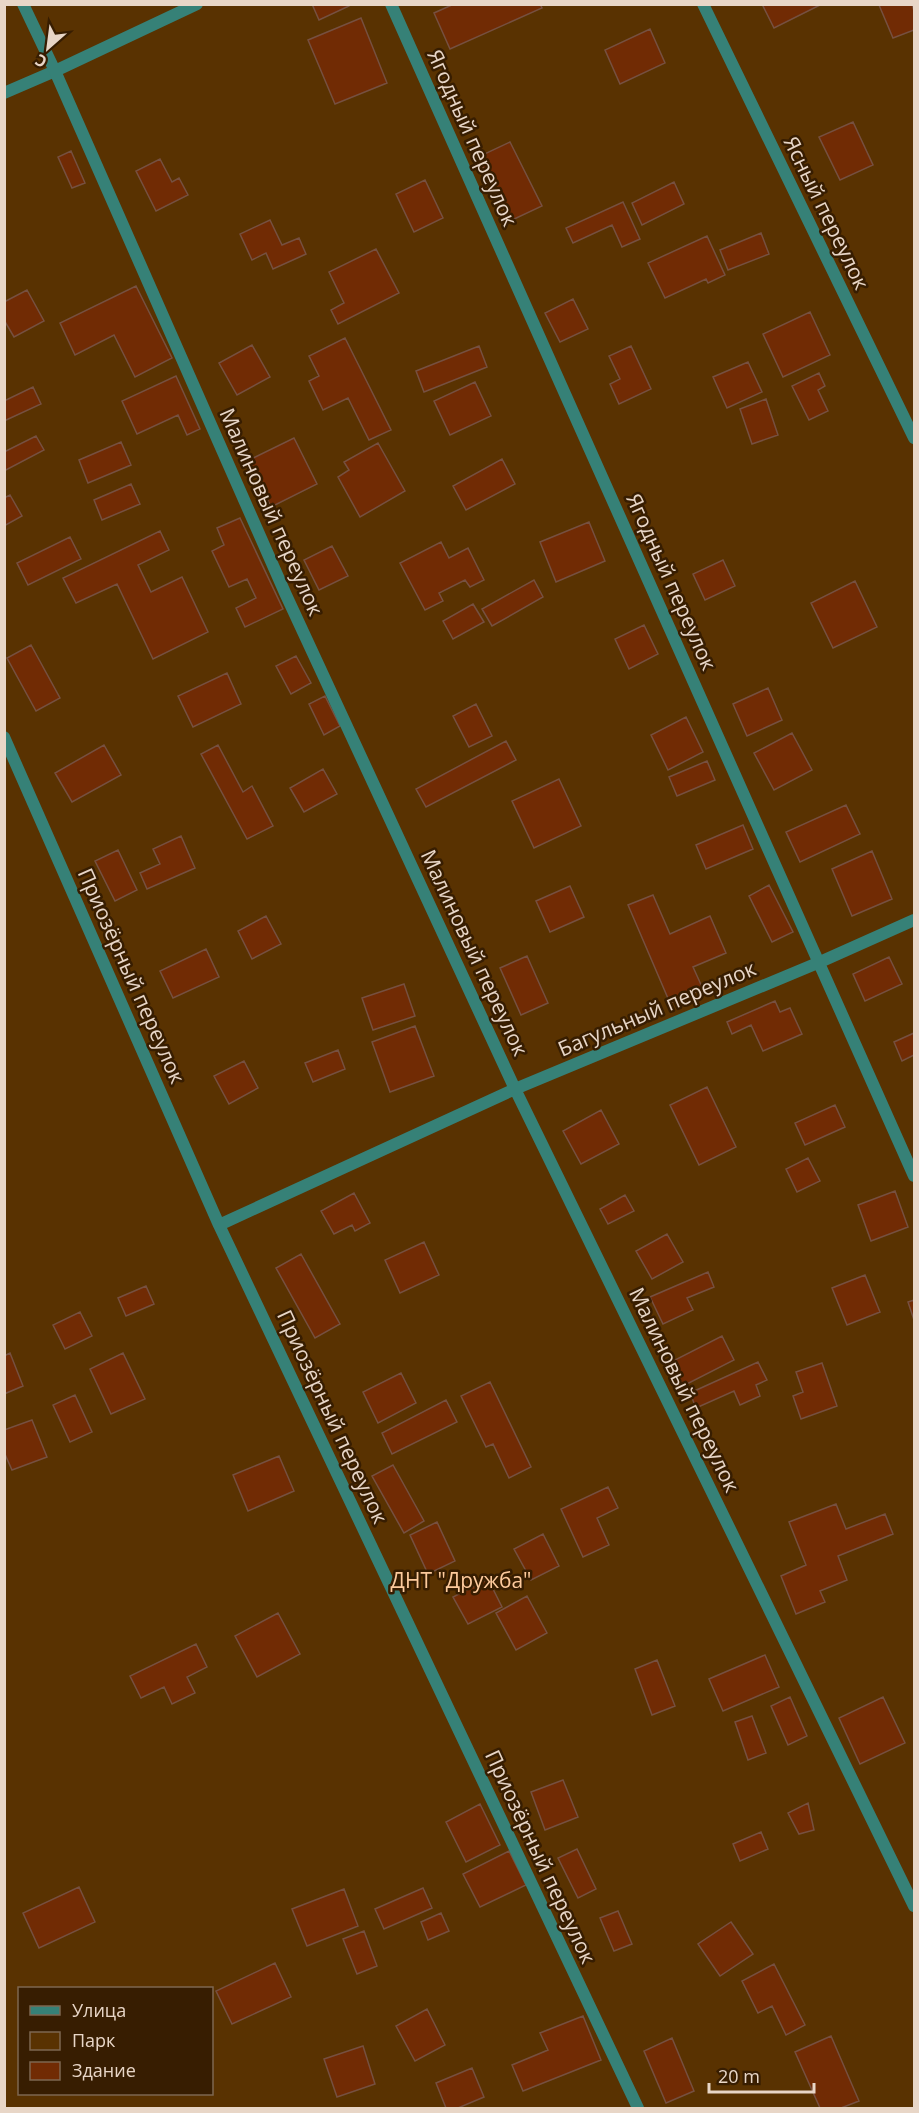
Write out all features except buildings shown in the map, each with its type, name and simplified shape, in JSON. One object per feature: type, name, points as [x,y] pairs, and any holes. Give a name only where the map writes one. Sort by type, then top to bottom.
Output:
[{"type":"street","name":"Малиновый переулок","points":[[23,4],[55,71],[286,595],[515,1089],[915,1906]]},
{"type":"street","points":[[4,93],[197,4]]},
{"type":"street","name":"Ягодный переулок","points":[[391,4],[915,1176]]},
{"type":"street","name":"Ясный переулок","points":[[703,4],[915,438]]},
{"type":"street","name":"Приозёрный переулок","points":[[4,736],[219,1225],[638,2109]]},
{"type":"street","name":"Багульный переулок","points":[[219,1225],[515,1089],[915,920]]},
{"type":"green space","name":"ДНТ \"Дружба\"","points":[[5,5],[914,5],[914,2108],[5,2108]]}]
